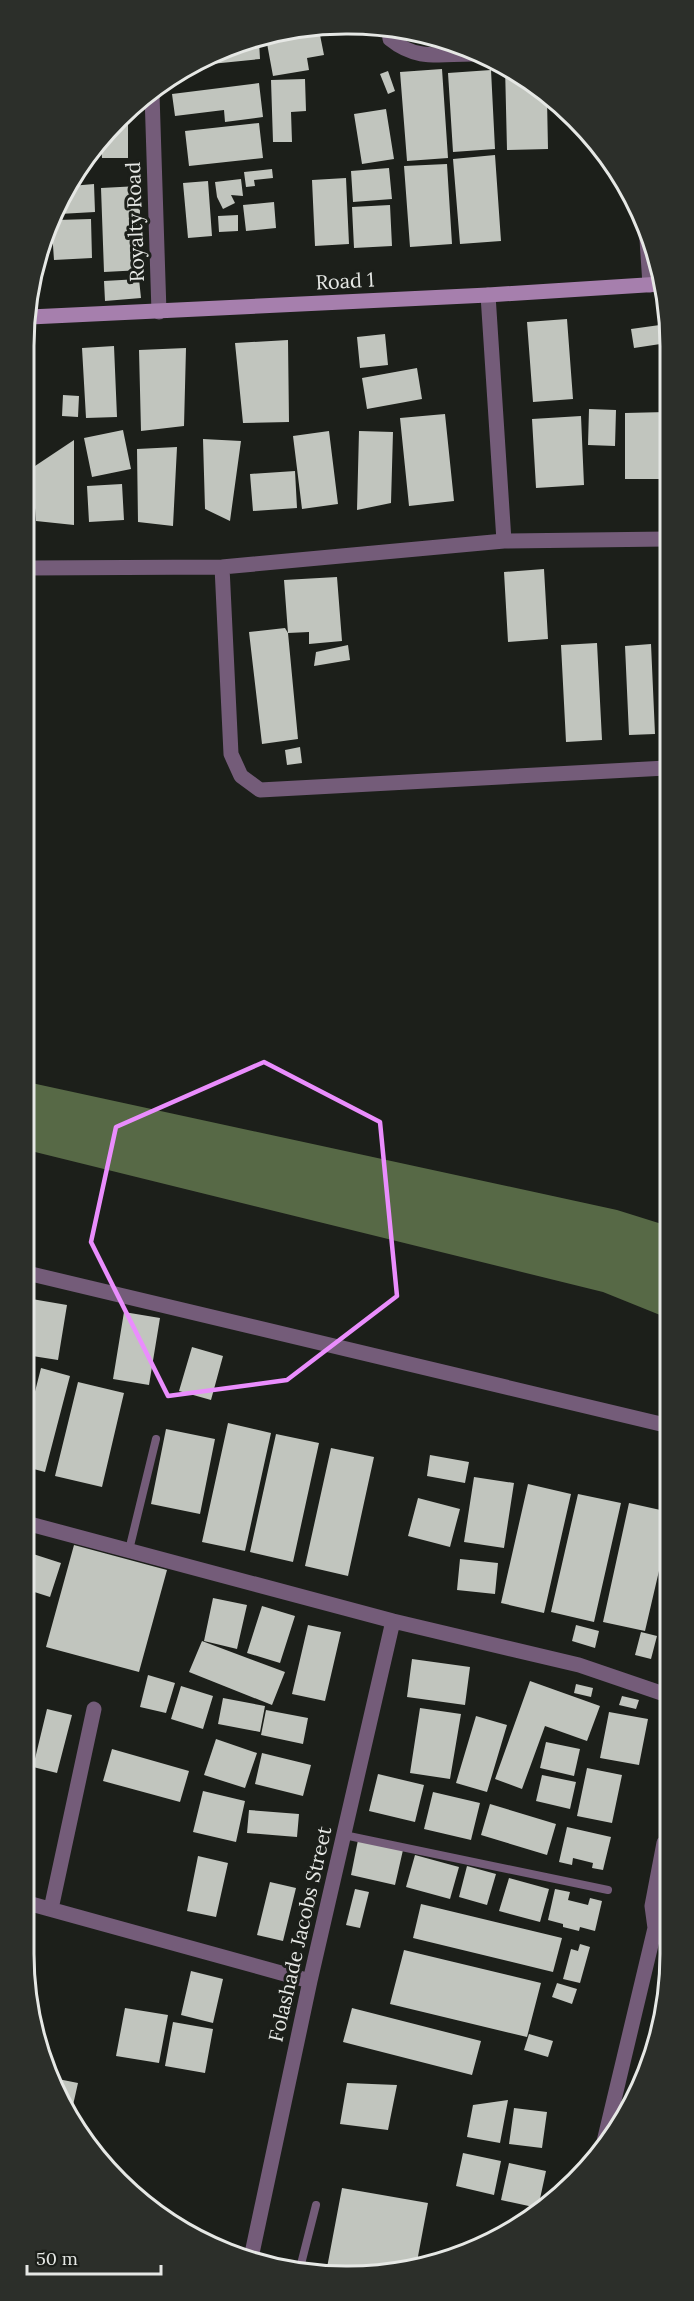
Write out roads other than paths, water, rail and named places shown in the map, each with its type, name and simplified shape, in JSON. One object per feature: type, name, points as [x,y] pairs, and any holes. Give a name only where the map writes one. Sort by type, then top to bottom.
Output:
[{"type":"street","points":[[390,37],[404,50],[422,55],[456,54]]},
{"type":"street","name":"Royalty Road","points":[[152,103],[159,312]]},
{"type":"street","name":"Road 1","points":[[36,317],[488,295],[653,284]]},
{"type":"street","points":[[488,295],[504,541]]},
{"type":"street","points":[[34,568],[222,567],[504,541],[660,539]]},
{"type":"street","points":[[222,567],[231,754],[241,776],[260,790],[660,768]]},
{"type":"street","points":[[34,1275],[660,1424]]},
{"type":"street","points":[[34,1525],[393,1621],[579,1665],[660,1693]]},
{"type":"street","name":"Folashade Jacobs Street","points":[[252,2252],[310,1981],[393,1621]]},
{"type":"street","points":[[51,1909],[94,1709]]},
{"type":"street","points":[[608,2126],[660,1933],[652,1906],[660,1864]]},
{"type":"street","points":[[34,1905],[310,1981]]},
{"type":"lane","points":[[129,1550],[156,1439]]},
{"type":"lane","points":[[344,1835],[608,1890]]},
{"type":"lane","points":[[301,2263],[316,2205]]}]
